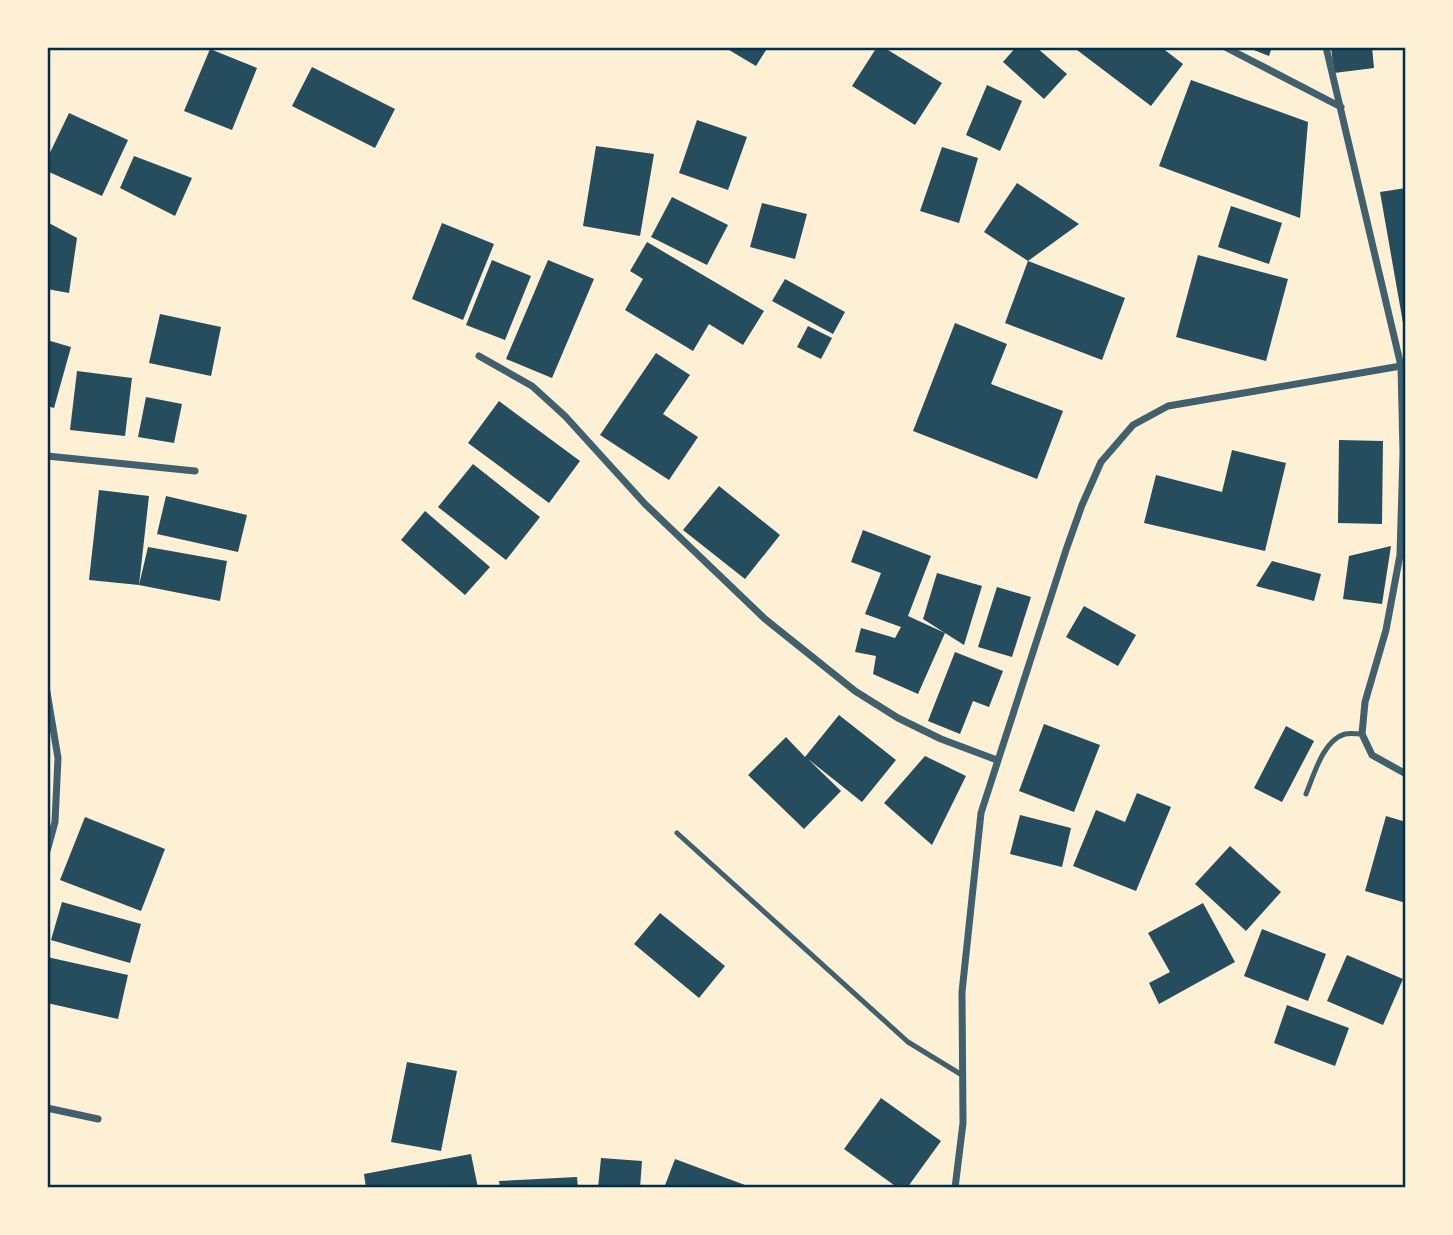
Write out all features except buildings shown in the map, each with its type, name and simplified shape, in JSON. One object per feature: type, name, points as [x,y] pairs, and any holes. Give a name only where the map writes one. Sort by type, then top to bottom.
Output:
[{"type":"street","points":[[1225,47],[1341,107]]},
{"type":"street","points":[[1326,47],[1401,366],[1404,433],[1400,555],[1386,630],[1365,702],[1362,734],[1372,755],[1406,774]]},
{"type":"street","points":[[479,356],[532,386],[565,416],[645,504],[765,620],[855,691],[919,728],[997,760]]},
{"type":"street","points":[[955,1188],[963,1123],[962,992],[981,813],[1082,505],[1101,462],[1133,425],[1168,405],[1401,366]]},
{"type":"street","points":[[47,456],[195,471]]},
{"type":"street","points":[[47,692],[58,758],[55,822],[47,851]]},
{"type":"street","points":[[47,1108],[98,1119]]},
{"type":"lane","points":[[1306,794],[1334,739],[1347,733],[1362,734]]},
{"type":"lane","points":[[677,833],[908,1042],[962,1075]]}]
